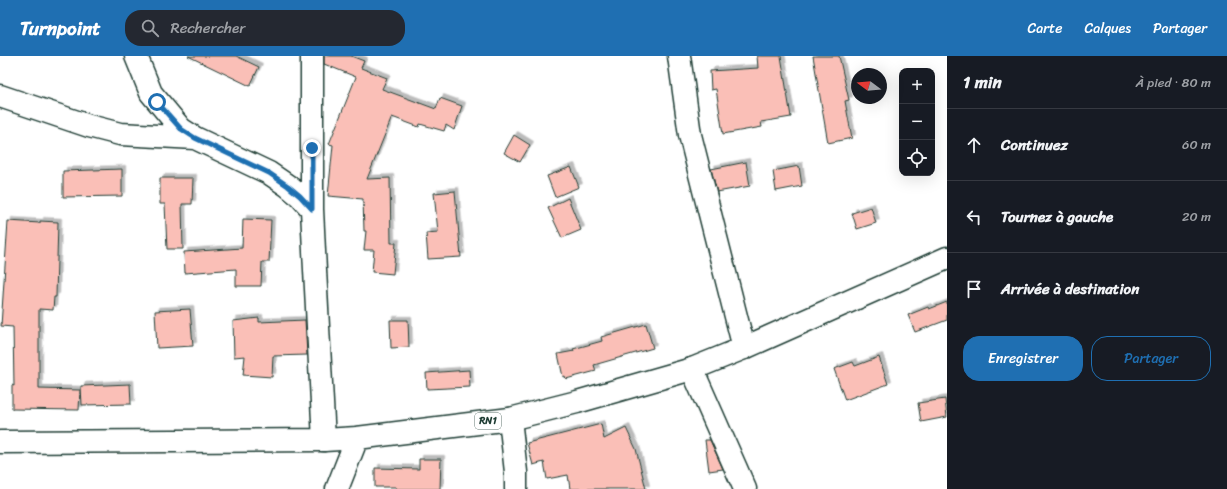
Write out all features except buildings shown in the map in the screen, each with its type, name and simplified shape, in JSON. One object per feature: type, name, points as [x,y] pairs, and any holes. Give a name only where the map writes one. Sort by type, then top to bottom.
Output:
[{"type":"main road","points":[[136,56],[150,93],[181,129],[195,138],[269,173],[300,196],[312,209]]},
{"type":"main road","points":[[312,56],[312,209],[324,440]]},
{"type":"main road","points":[[679,56],[690,135],[744,348]]},
{"type":"main road","points":[[0,96],[89,126],[120,134],[195,138]]},
{"type":"main road","name":"RN1","points":[[0,442],[324,440],[357,438],[510,419],[577,402],[692,369],[744,348],[947,258]]},
{"type":"main road","points":[[692,369],[745,489]]},
{"type":"main road","points":[[510,419],[516,472],[516,489]]},
{"type":"main road","points":[[336,489],[357,438]]},
{"type":"route","points":[[157,102],[181,129],[195,138],[269,173],[300,196],[312,209],[312,148]]}]
